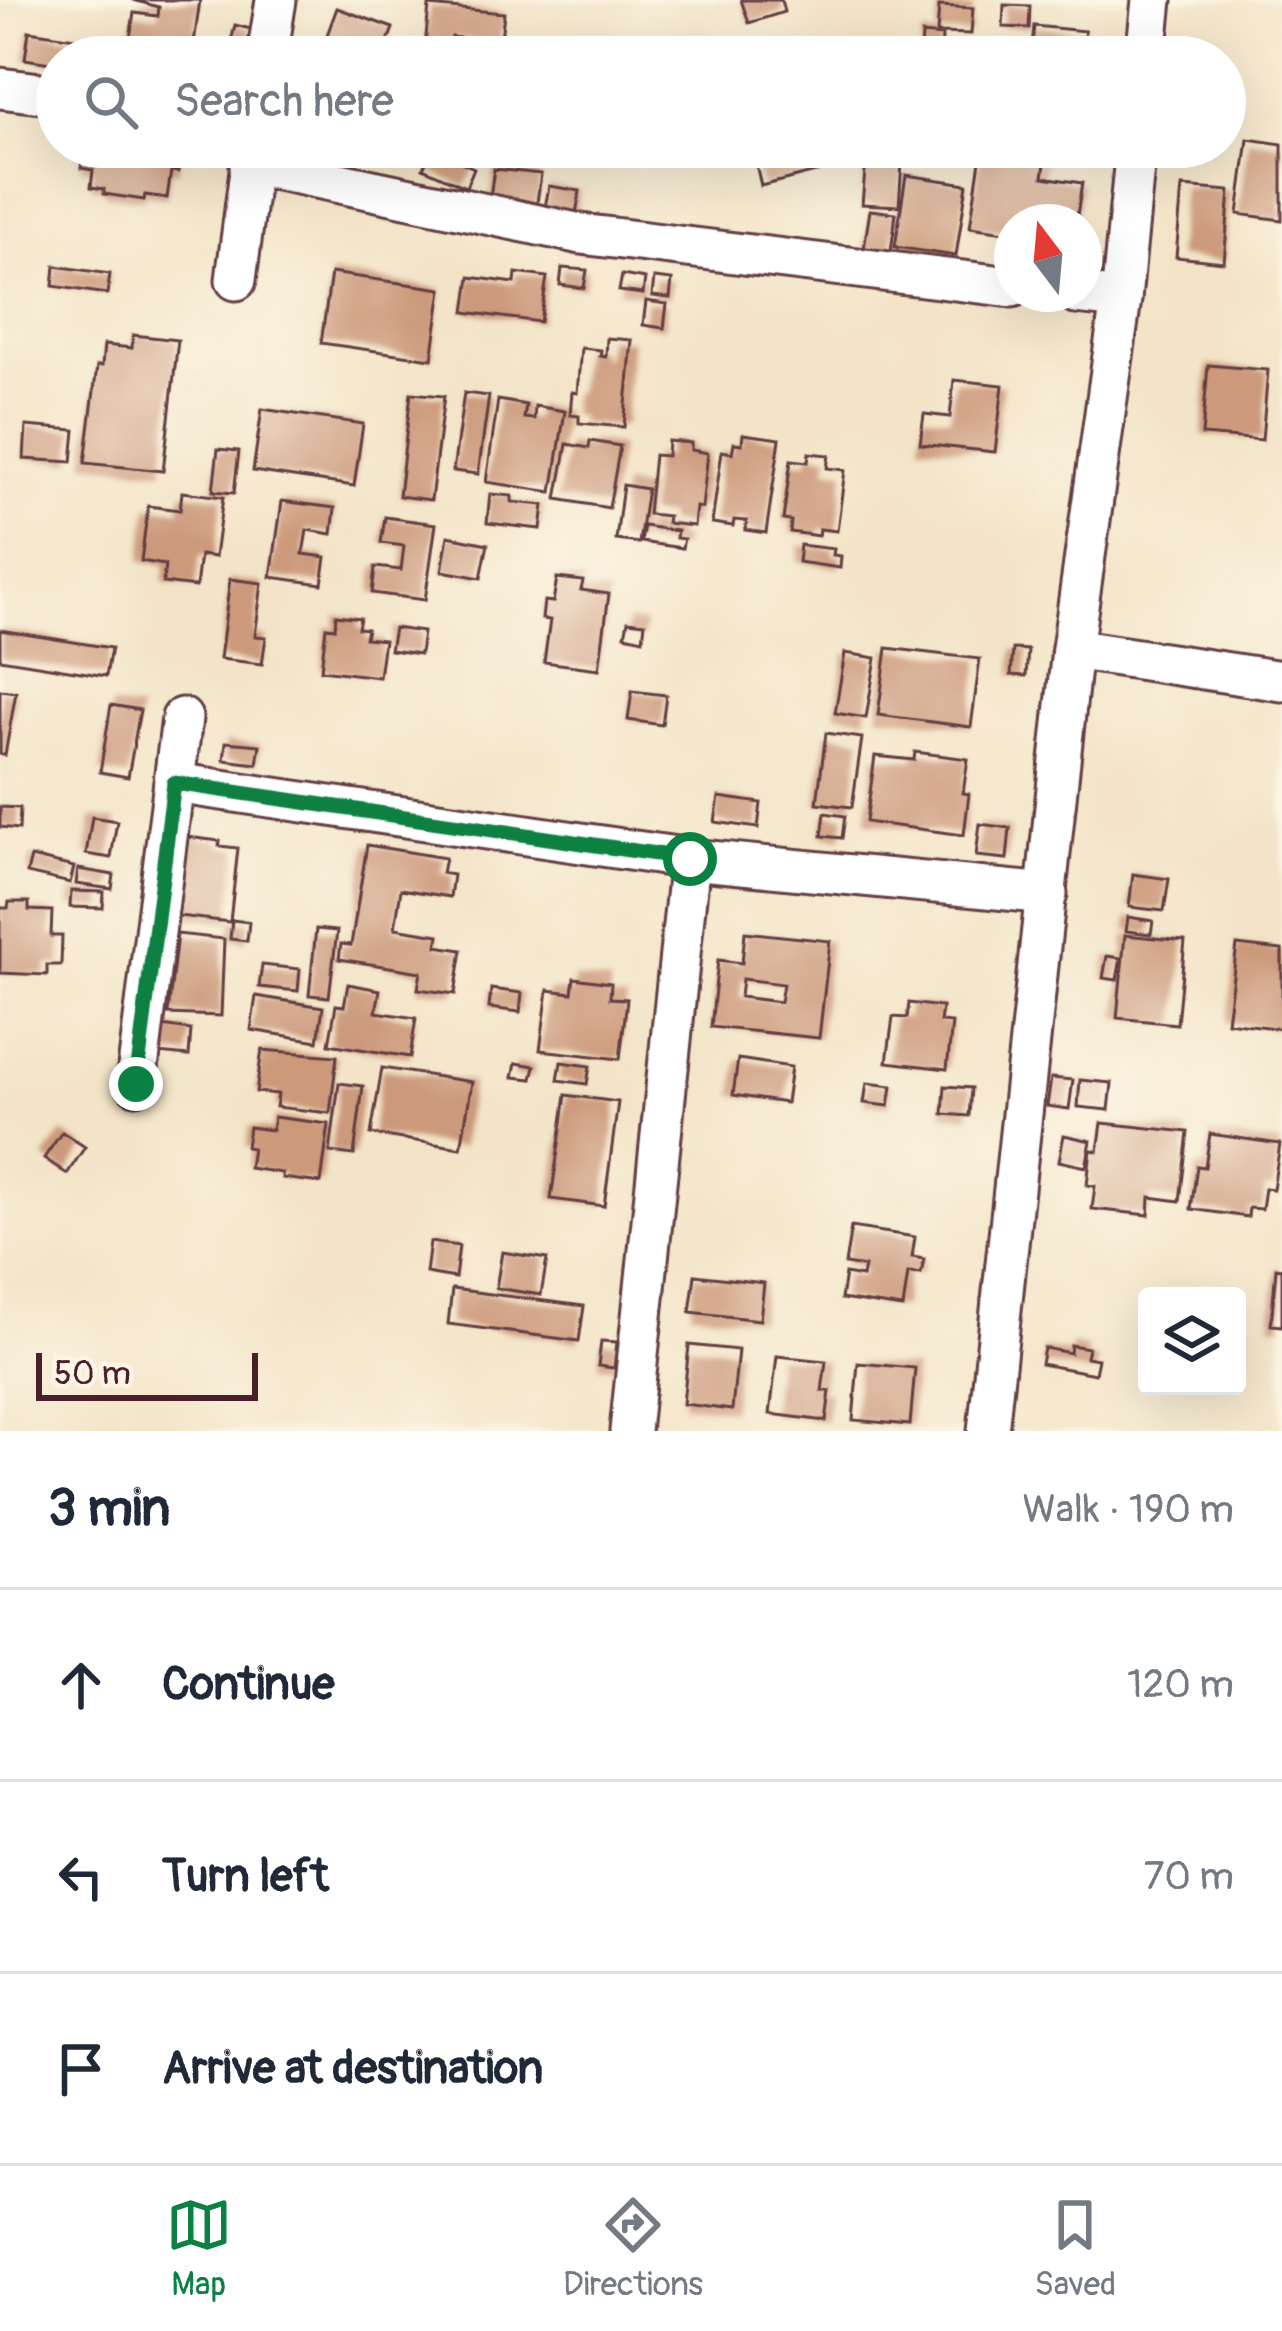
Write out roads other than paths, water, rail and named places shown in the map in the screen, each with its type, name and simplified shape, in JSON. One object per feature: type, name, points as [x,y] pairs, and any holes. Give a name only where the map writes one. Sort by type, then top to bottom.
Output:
[{"type":"street","points":[[270,36],[276,0]]},
{"type":"street","points":[[1148,36],[1152,0]]},
{"type":"street","points":[[0,88],[36,92]]},
{"type":"street","points":[[236,280],[250,168]]},
{"type":"street","points":[[306,168],[581,234],[994,285]]},
{"type":"street","points":[[988,1431],[1072,650],[1134,168]]},
{"type":"street","points":[[1102,297],[1120,299]]},
{"type":"street","points":[[1072,650],[1282,681]]},
{"type":"street","points":[[136,1084],[182,718]]},
{"type":"street","points":[[174,783],[690,859],[1048,894]]},
{"type":"street","points":[[630,1431],[690,859]]}]
